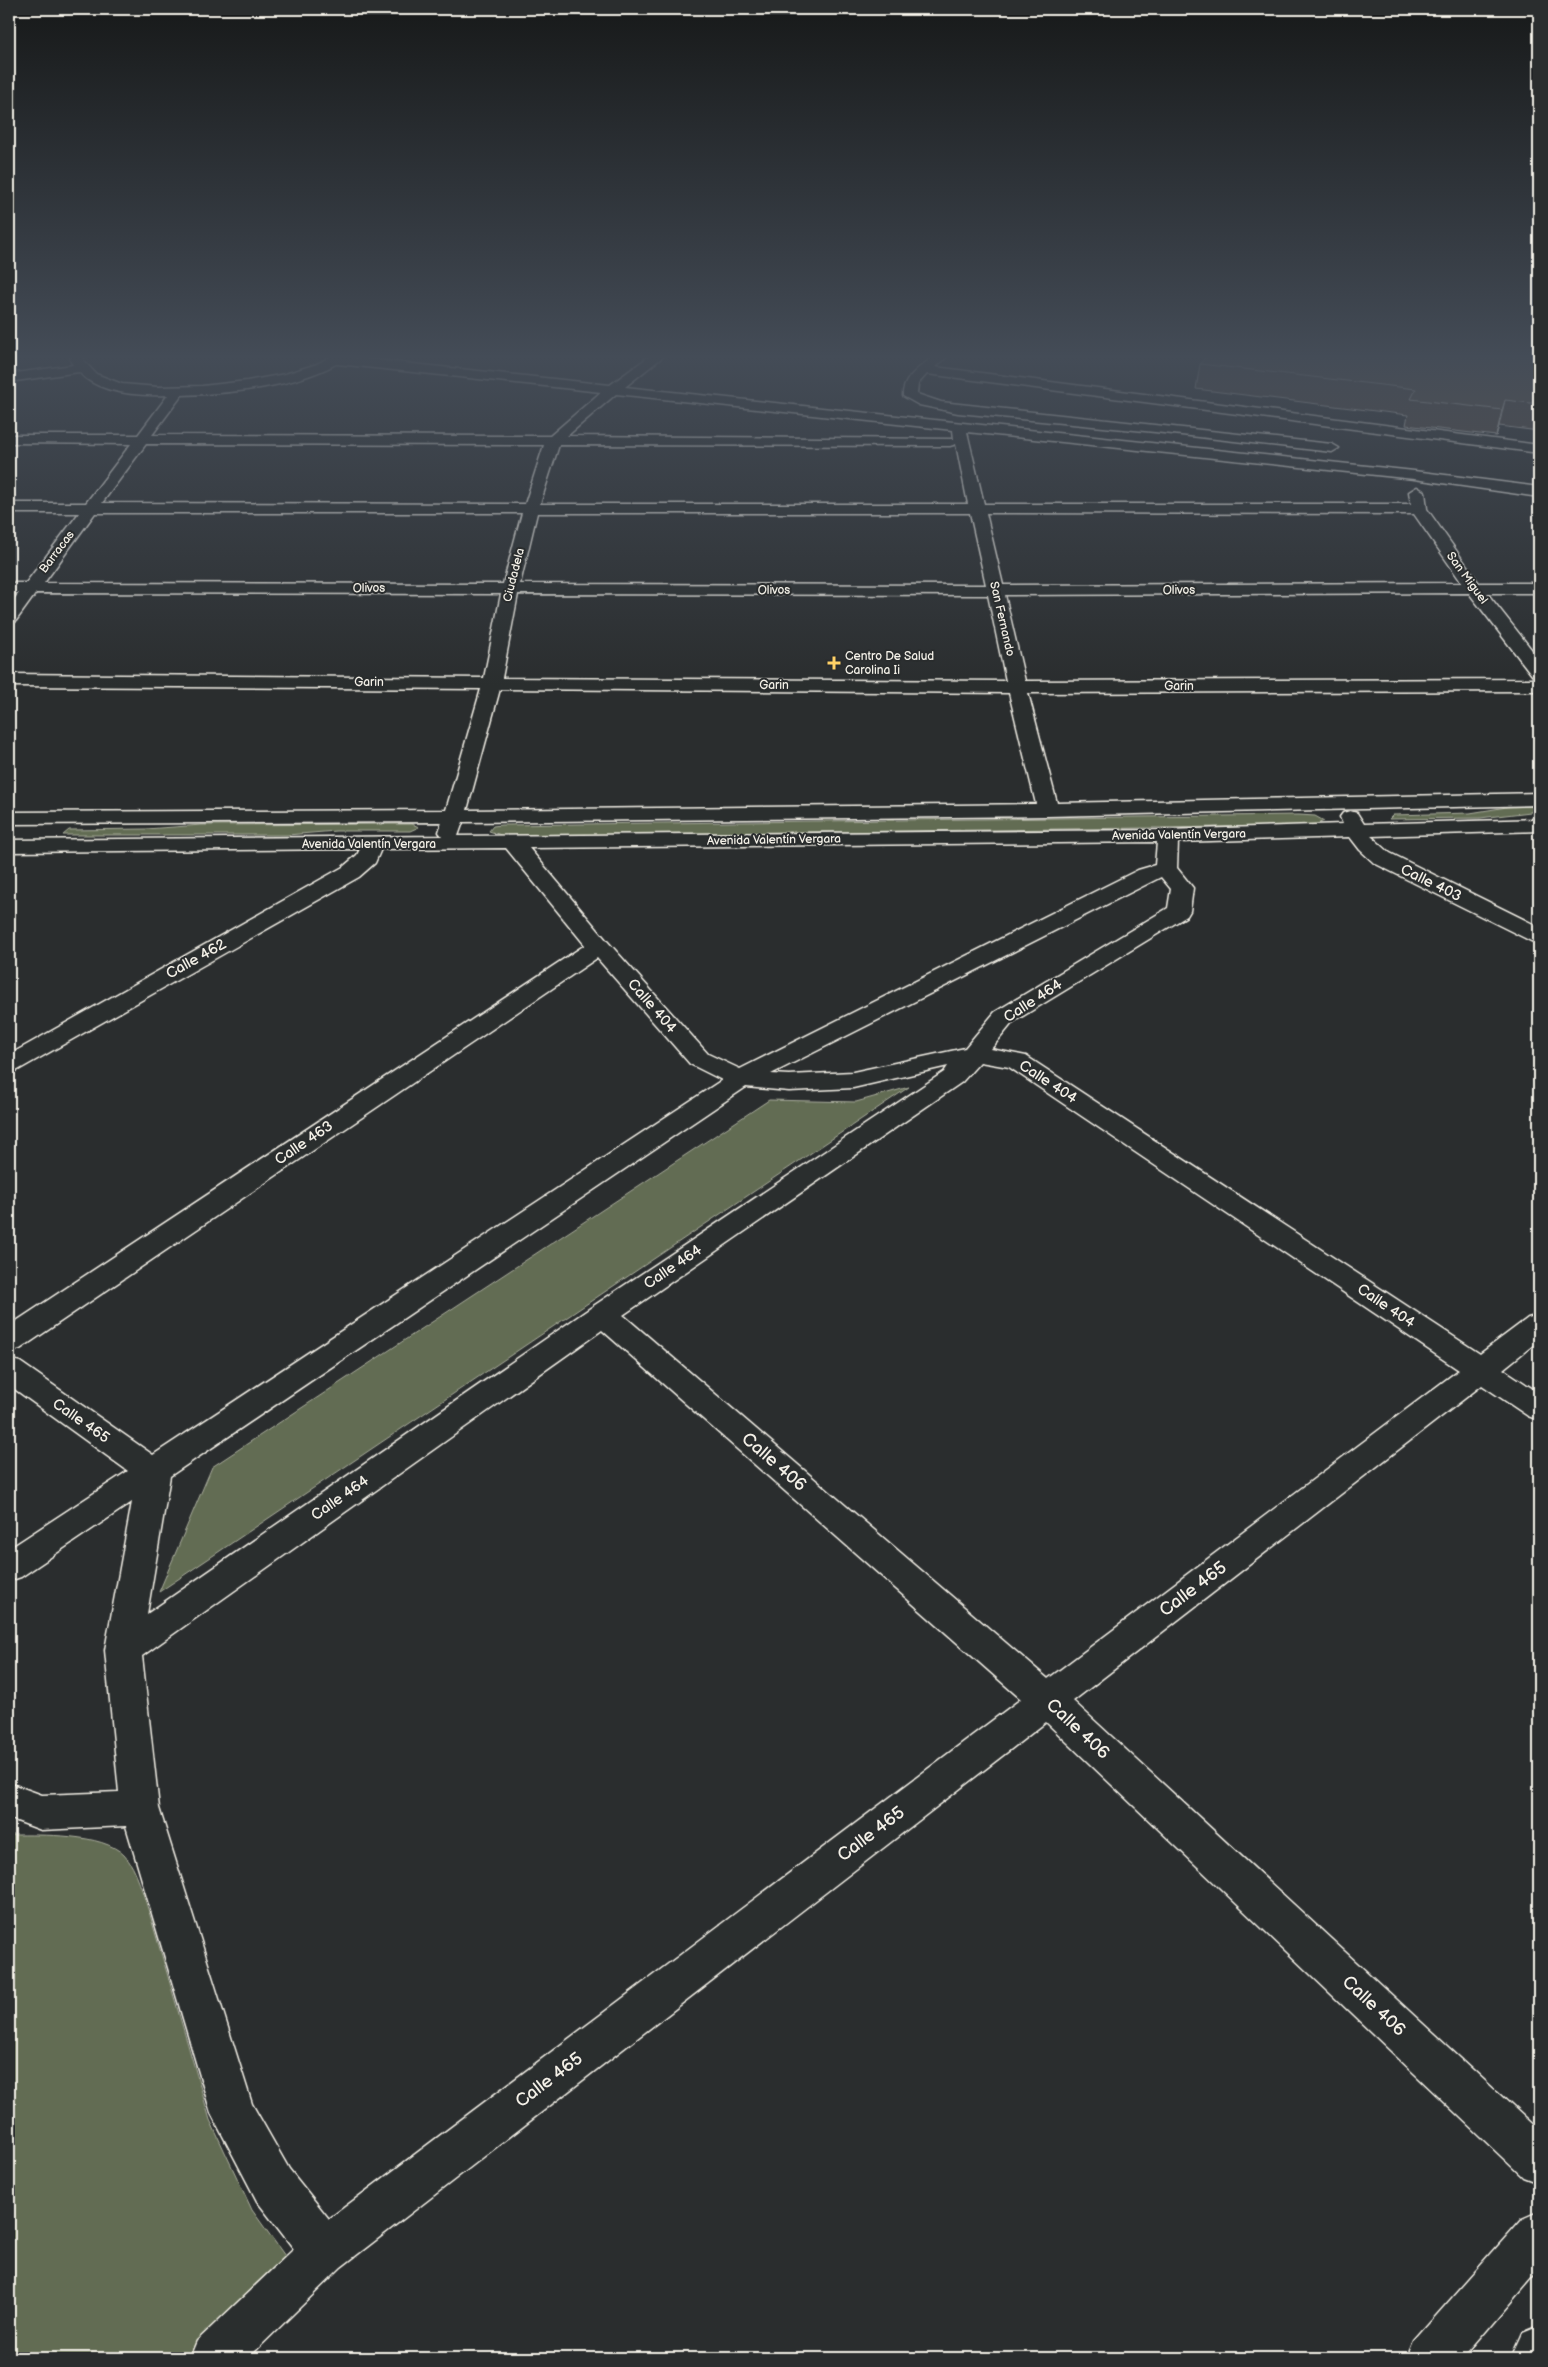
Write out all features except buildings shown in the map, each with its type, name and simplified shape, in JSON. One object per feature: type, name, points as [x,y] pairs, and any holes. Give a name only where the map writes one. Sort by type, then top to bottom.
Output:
[{"type":"street","name":"Barracas","points":[[9,618],[122,465]]},
{"type":"street","name":"Ciudadela","points":[[448,844],[453,816],[492,683],[510,588],[531,508],[545,465]]},
{"type":"street","name":"San Fernando","points":[[967,465],[1048,810]]},
{"type":"street","points":[[1306,465],[1414,475],[1539,492]]},
{"type":"street","name":"San Miguel","points":[[1414,475],[1420,509],[1474,588],[1539,671]]},
{"type":"street","points":[[9,508],[1420,509]]},
{"type":"street","name":"Olivos","points":[[9,588],[996,590],[1539,588]]},
{"type":"street","name":"Garin","points":[[9,680],[1018,687],[1539,686]]},
{"type":"street","name":"Avenida Valentín Vergara","points":[[9,818],[1048,810],[1346,805],[1539,799]]},
{"type":"street","name":"Calle 403","points":[[1346,805],[1356,830],[1373,851],[1388,862],[1539,936]]},
{"type":"street","points":[[15,849],[46,818]]},
{"type":"street","name":"Avenida Valentín Vergara","points":[[15,849],[373,843],[448,844],[1168,836],[1539,825]]},
{"type":"street","points":[[9,1567],[742,1080],[1146,875],[1166,869],[1168,836]]},
{"type":"street","name":"Calle 462","points":[[9,1065],[351,872],[367,858],[373,843]]},
{"type":"street","name":"Calle 404","points":[[513,843],[599,946],[699,1059],[742,1080],[789,1083],[853,1080],[974,1053],[1017,1061],[1539,1408]]},
{"type":"street","name":"Calle 464","points":[[123,1650],[603,1314],[953,1077],[1004,1017],[1179,911],[1182,888],[1166,869]]},
{"type":"street","name":"Calle 463","points":[[9,1341],[599,946]]},
{"type":"street","name":"Calle 406","points":[[603,1314],[1047,1700],[1539,2161]]},
{"type":"street","name":"Calle 465","points":[[214,2358],[326,2251],[1539,1325]]},
{"type":"street","name":"Calle 465","points":[[9,1370],[154,1472]]},
{"type":"street","points":[[154,1472],[123,1650],[140,1808],[233,2113],[273,2186],[326,2251]]},
{"type":"street","points":[[9,1800],[41,1813],[140,1808]]},
{"type":"street","points":[[1431,2358],[1539,2234]]},
{"type":"street","points":[[1535,2358],[1539,2351]]},
{"type":"green space","points":[[1539,806],[1539,811],[1480,818],[1389,819],[1393,815],[1470,813],[1507,807]]},
{"type":"green space","points":[[1315,816],[1324,821],[1315,825],[1304,826],[504,836],[489,831],[493,826],[501,825]]},
{"type":"green space","points":[[412,824],[419,827],[410,831],[336,831],[287,835],[63,835],[69,830],[146,829],[202,825]]},
{"type":"green space","points":[[909,1087],[159,1592],[212,1467],[769,1100],[856,1102]]},
{"type":"green space","points":[[9,1836],[87,1839],[114,1848],[124,1855],[133,1867],[150,1915],[210,2120],[252,2210],[290,2263],[191,2358],[9,2358]]},
{"type":"place","name":"Centro De Salud Carolina Ii","points":[[834,663]]}]
